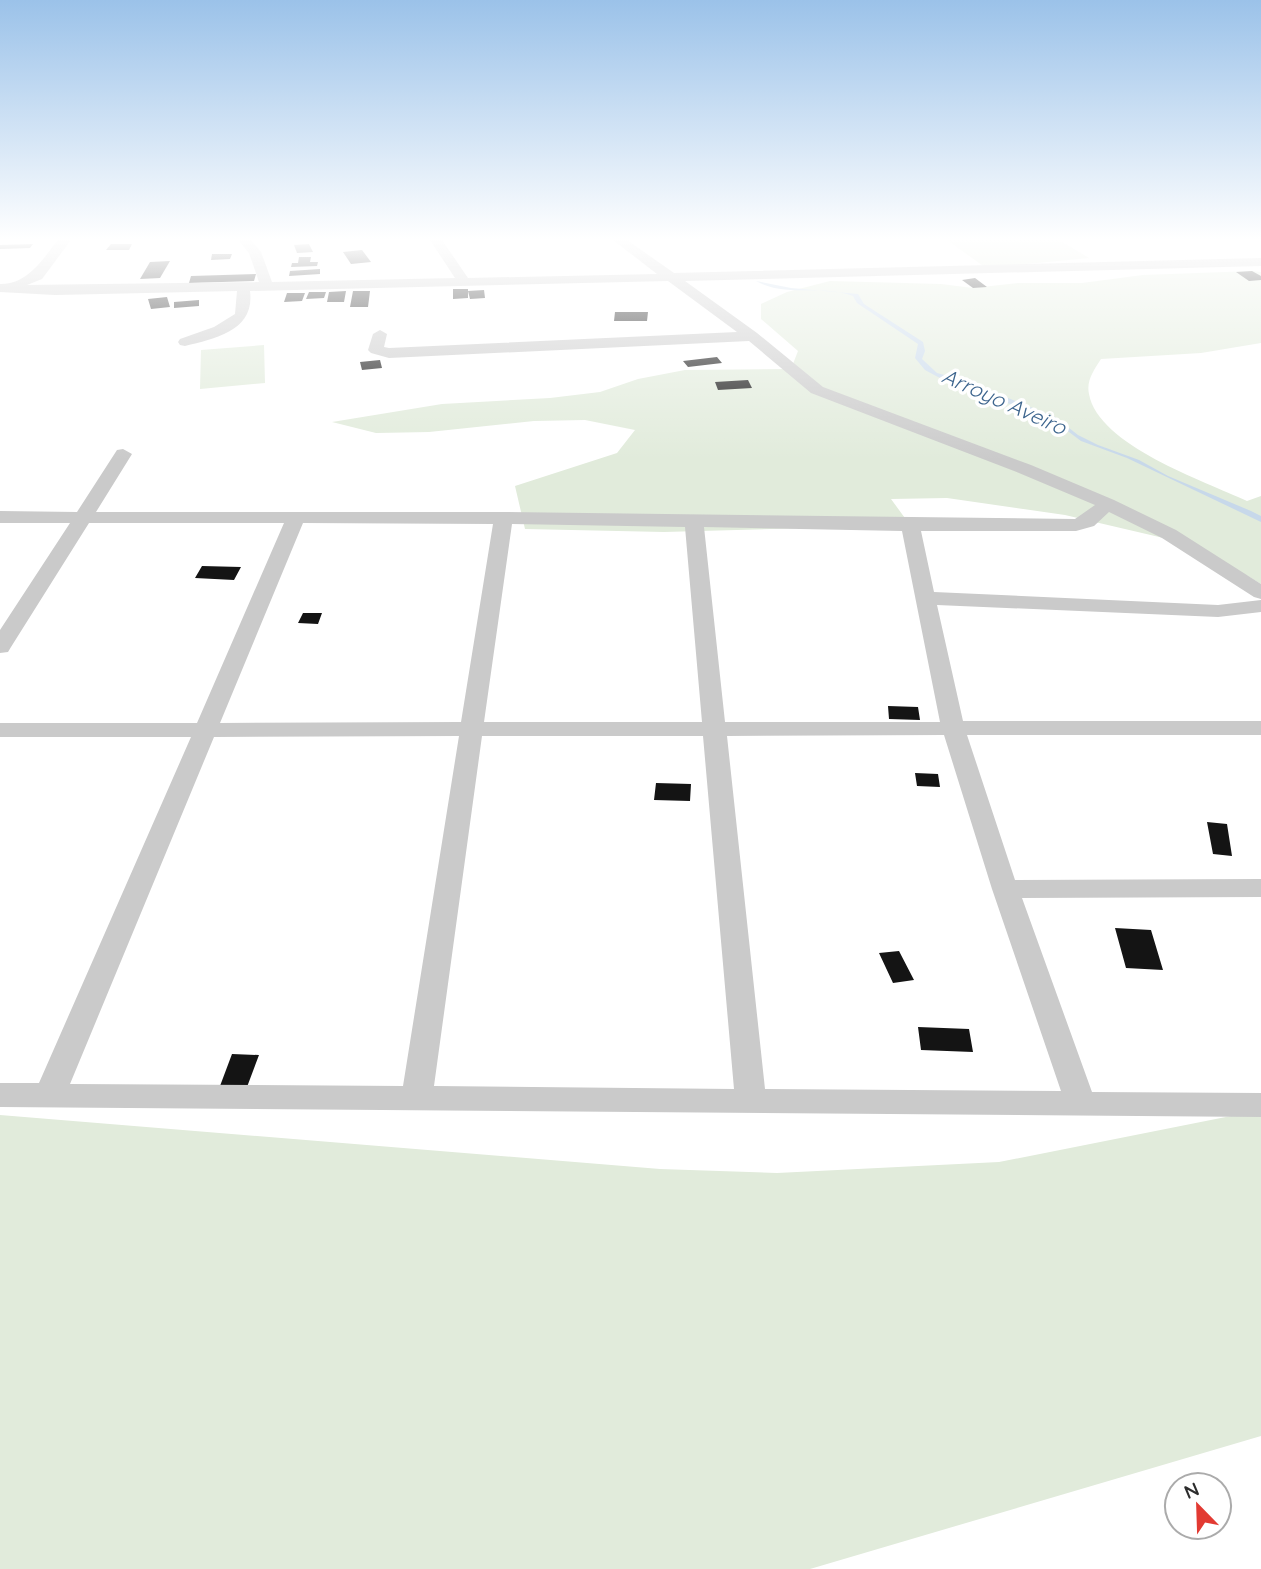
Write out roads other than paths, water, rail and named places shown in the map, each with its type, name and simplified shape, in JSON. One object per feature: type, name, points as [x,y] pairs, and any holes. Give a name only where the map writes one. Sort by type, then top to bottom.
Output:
[{"type":"street","points":[[185,342],[227,326],[243,313]]},
{"type":"street","points":[[719,313],[805,382],[824,393],[1025,469],[1107,504],[1169,534],[1261,593]]},
{"type":"street","points":[[380,334],[376,350],[388,353],[752,337]]},
{"type":"street","points":[[0,647],[123,454]]},
{"type":"street","points":[[0,517],[503,518],[1076,525],[1087,522],[1107,504]]},
{"type":"street","points":[[417,1099],[503,518]]},
{"type":"street","points":[[50,1095],[295,519]]},
{"type":"street","points":[[694,521],[751,1102]]},
{"type":"street","points":[[910,525],[953,728],[1005,889],[1081,1105]]},
{"type":"street","points":[[925,598],[1218,611],[1261,606]]},
{"type":"street","points":[[0,730],[1261,728]]},
{"type":"street","points":[[1005,889],[1261,888]]},
{"type":"street","points":[[0,1095],[1261,1105]]},
{"type":"water","points":[[872,313],[878,313],[923,342],[925,351],[922,359],[937,373],[963,380],[1055,417],[1078,435],[1251,511],[1261,516],[1261,522],[1127,458],[1081,441],[1057,423],[938,377],[925,370],[915,358],[918,344]]},
{"type":"water label","name":"Arroyo Aveiro","points":[[1004,402]]}]
